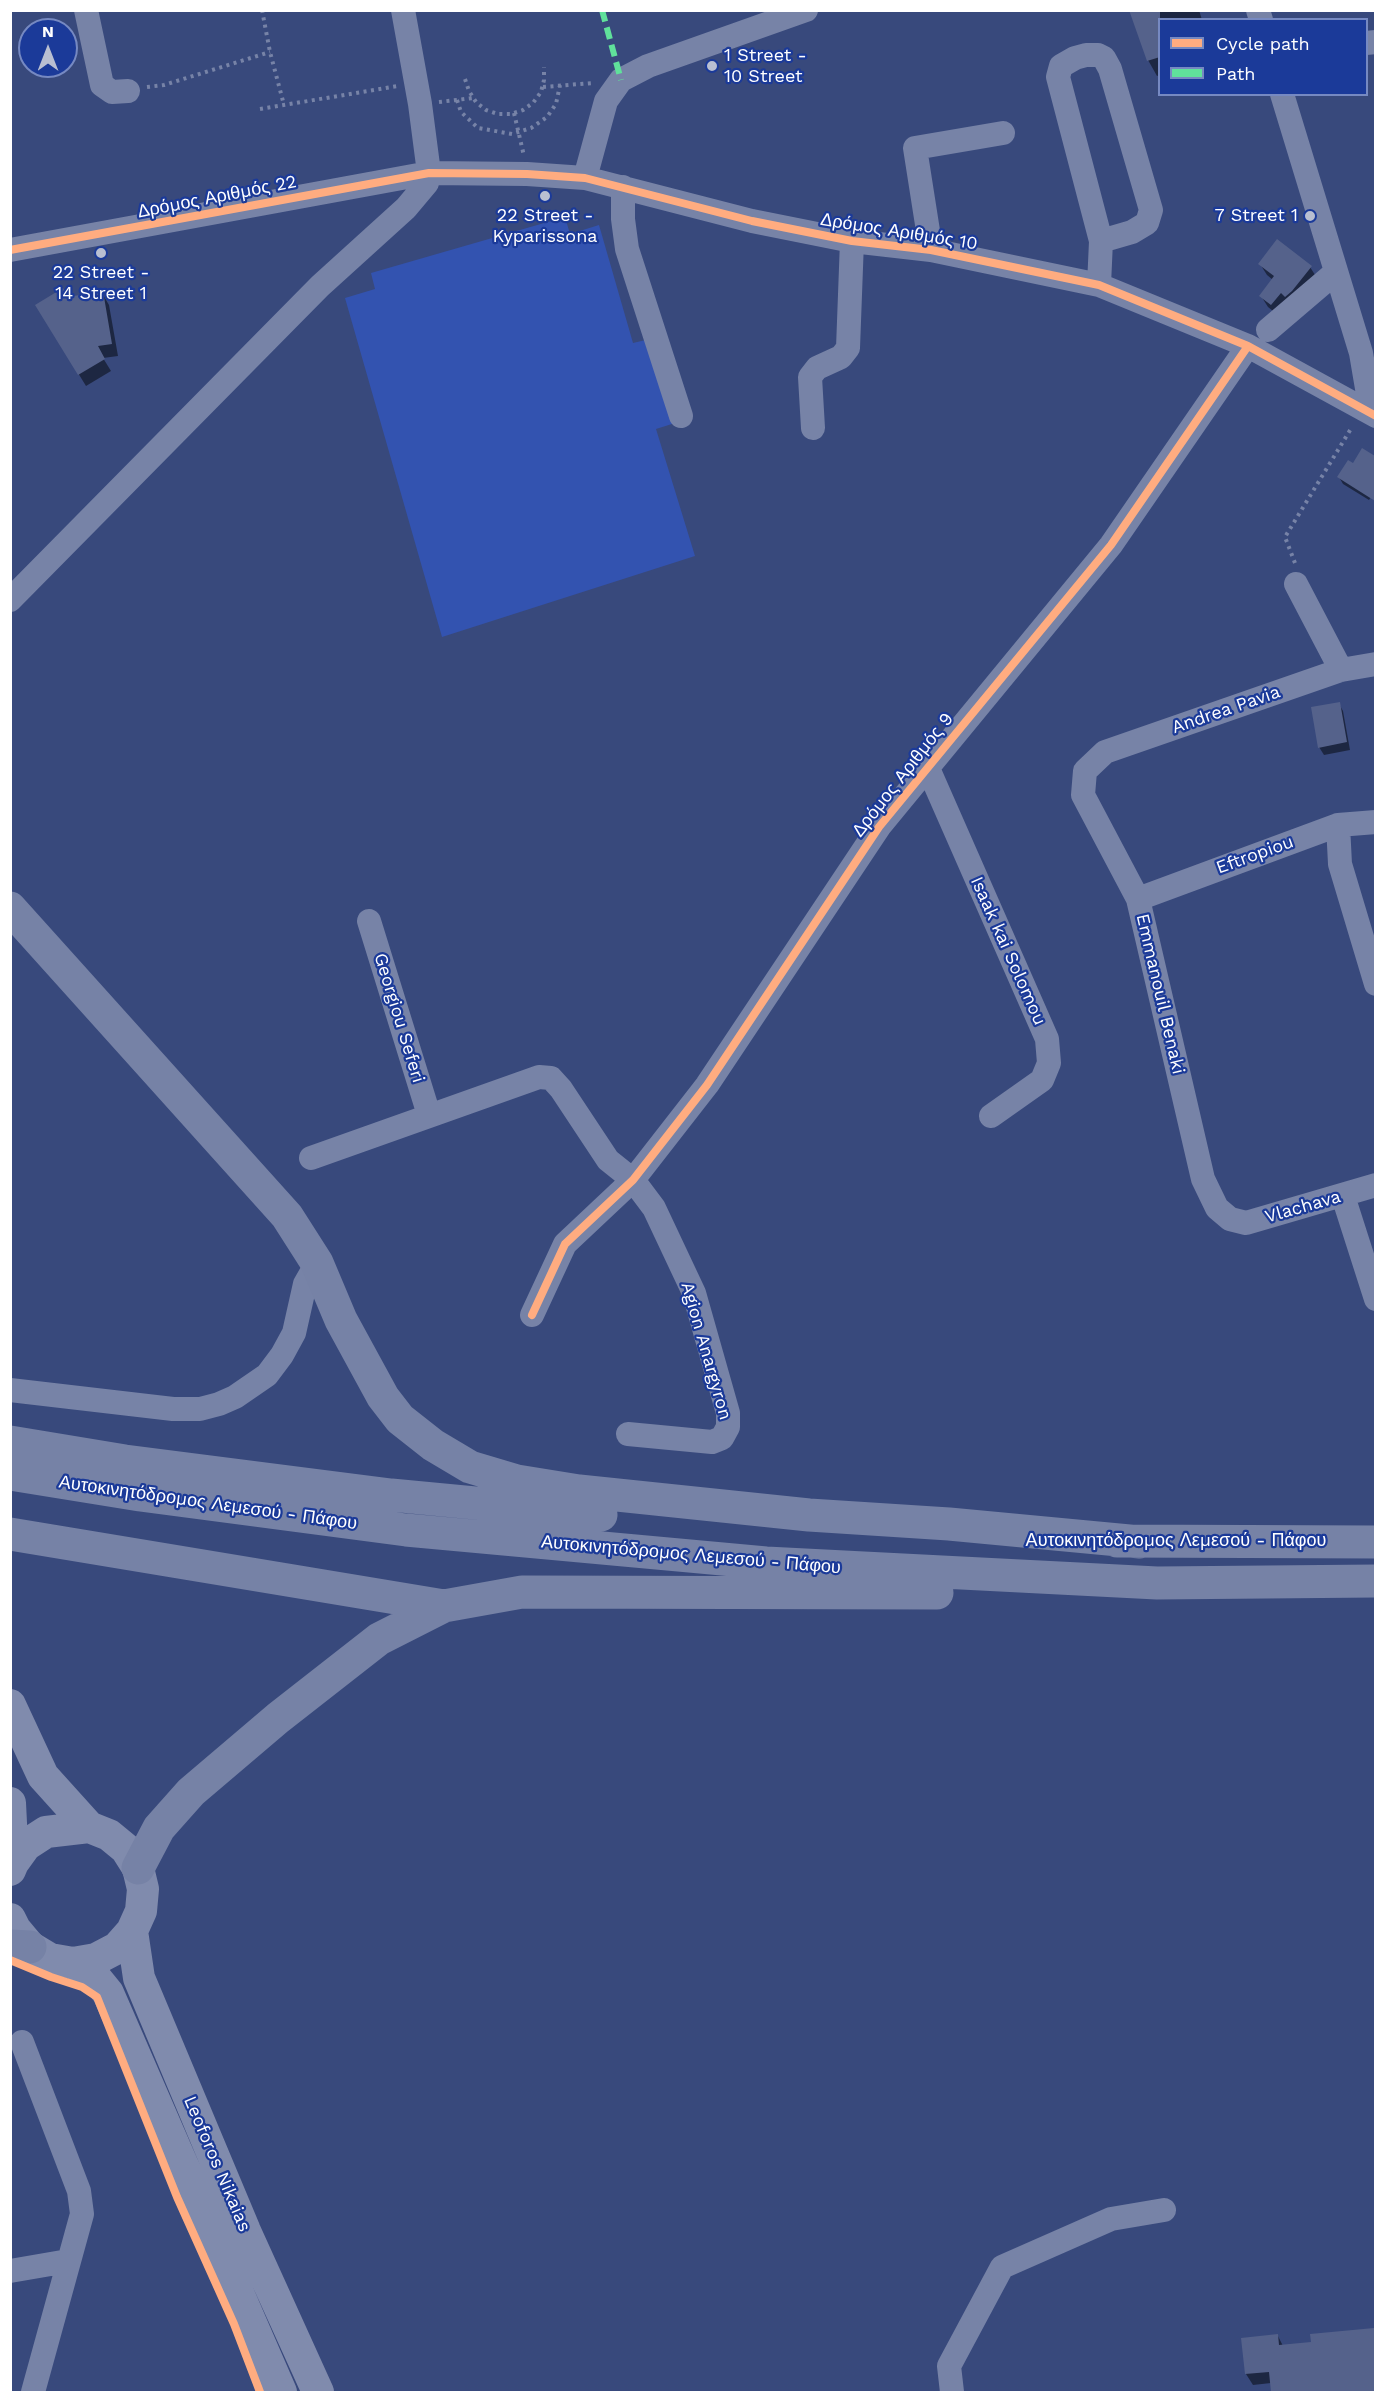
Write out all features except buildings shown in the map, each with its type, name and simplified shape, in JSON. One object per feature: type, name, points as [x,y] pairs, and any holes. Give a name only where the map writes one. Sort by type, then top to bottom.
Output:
[{"type":"highway","points":[[10,908],[287,1216],[317,1263],[341,1320],[383,1397],[400,1419],[433,1445],[470,1467],[517,1481],[579,1491],[809,1515],[949,1524],[1140,1542]]},
{"type":"highway","name":"Αυτοκινητόδρομος Λεμεσού - Πάφου","points":[[10,1442],[125,1461],[390,1496],[791,1533],[957,1540],[1376,1542]]},
{"type":"highway","name":"Αυτοκινητόδρομος Λεμεσού - Πάφου","points":[[10,1474],[151,1497],[406,1530],[766,1563],[1157,1583],[1376,1581]]},
{"type":"highway","points":[[10,1534],[444,1606]]},
{"type":"highway","points":[[138,1868],[159,1828],[191,1792],[278,1718],[379,1639],[444,1606],[522,1592],[974,1594],[1157,1583]]},
{"type":"main road","points":[[10,1705],[43,1776],[89,1827],[109,1835],[126,1849],[138,1868],[143,1889],[141,1911],[132,1931],[117,1948],[96,1959],[73,1963],[50,1959],[20,1947],[10,1918]]},
{"type":"main road","points":[[10,1803],[12,1867]]},
{"type":"main road","points":[[12,1867],[26,1845],[46,1832],[89,1827]]},
{"type":"main road","name":"Leoforos Nikaias","points":[[132,1931],[139,1978],[245,2232],[318,2392]]},
{"type":"main road","name":"Leoforos Nikaias","points":[[73,1963],[95,1977],[108,1993],[281,2392]]},
{"type":"street","points":[[86,10],[102,86],[112,92],[128,90]]},
{"type":"street","points":[[10,600],[320,286],[406,208],[427,183],[429,173],[418,93],[403,10]]},
{"type":"street","points":[[585,178],[606,102],[621,80],[648,66],[806,10]]},
{"type":"street","points":[[1099,285],[1101,241],[1058,77],[1061,66],[1074,58],[1086,55],[1098,55],[1104,58],[1110,69],[1151,210],[1150,217],[1142,227],[1101,241]]},
{"type":"street","points":[[1283,96],[1361,353],[1370,412]]},
{"type":"street","points":[[931,250],[915,148],[1004,133]]},
{"type":"street","name":"Δρόμος Αριθμός 10","points":[[429,173],[527,174],[585,178],[752,221],[852,241],[931,250],[1099,285],[1248,346],[1370,412]]},
{"type":"street","name":"Δρόμος Αριθμός 22","points":[[10,250],[429,173]]},
{"type":"street","points":[[623,187],[623,219],[627,249],[681,416]]},
{"type":"street","points":[[813,428],[810,377],[818,368],[841,357],[848,348],[852,241]]},
{"type":"street","points":[[1268,330],[1336,272]]},
{"type":"street","name":"Δρόμος Αριθμός 9","points":[[532,1315],[565,1244],[633,1180],[707,1085],[879,827],[1111,545],[1248,346]]},
{"type":"street","points":[[1296,584],[1341,670]]},
{"type":"street","name":"Andrea Pavia","points":[[1085,771],[1105,752],[1341,670],[1376,664]]},
{"type":"street","name":"Isaak kai Solomou","points":[[927,766],[1047,1040],[1049,1063],[1042,1080],[991,1116]]},
{"type":"street","name":"Emmanouil Benaki","points":[[1085,771],[1083,795],[1138,899],[1203,1179],[1217,1208],[1230,1219]]},
{"type":"street","name":"Eftropiou","points":[[1138,899],[1338,825],[1376,822]]},
{"type":"street","points":[[1338,825],[1340,864],[1376,984]]},
{"type":"street","name":"Georgiou Seferi","points":[[369,921],[429,1115]]},
{"type":"street","points":[[311,1158],[539,1077],[551,1078],[561,1089],[608,1160],[633,1180]]},
{"type":"street","name":"Agion Anargyron","points":[[628,1434],[712,1442],[722,1438],[728,1427],[728,1413],[694,1293],[654,1208],[633,1180]]},
{"type":"street","name":"Vlachava","points":[[1230,1219],[1246,1223],[1376,1185]]},
{"type":"street","points":[[1343,1196],[1376,1299]]},
{"type":"street","points":[[10,1390],[173,1409],[200,1409],[219,1404],[235,1397],[267,1376],[282,1355],[294,1333],[305,1284],[317,1263]]},
{"type":"street","points":[[22,2042],[79,2191],[82,2214],[33,2392]]},
{"type":"street","points":[[952,2392],[949,2366],[1002,2267],[1111,2219],[1164,2210]]},
{"type":"street","points":[[10,2271],[68,2261]]},
{"type":"path","points":[[262,10],[284,105]]},
{"type":"path","points":[[128,90],[164,85],[270,52]]},
{"type":"path","points":[[465,79],[473,98],[486,110],[498,114],[514,113],[533,103],[543,87],[544,67]]},
{"type":"path","points":[[543,87],[621,80]]},
{"type":"path","points":[[457,100],[461,112],[478,128],[512,134],[519,133],[547,117],[556,104],[560,85]]},
{"type":"path","points":[[260,109],[418,93],[457,100],[473,98]]},
{"type":"path","points":[[514,113],[527,174]]},
{"type":"path","points":[[1296,584],[1295,564],[1285,537],[1370,412]]},
{"type":"shaded area","points":[[565,217],[570,234],[599,225],[633,343],[650,339],[675,423],[656,429],[695,556],[442,637],[345,298],[375,289],[371,273]]},
{"type":"marked path","points":[[602,10],[621,80]]},
{"type":"cycle path","points":[[10,250],[429,173],[527,174],[585,178],[752,221],[852,241],[931,250],[1099,285],[1248,346],[1376,416]]},
{"type":"cycle path","points":[[532,1315],[565,1244],[633,1180],[707,1085],[879,827],[1111,545],[1248,346]]},
{"type":"cycle path","points":[[10,1960],[82,1987],[97,1997],[177,2197],[234,2324],[260,2392]]},
{"type":"place","name":"1 Street - 10 Street","points":[[712,66]]},
{"type":"place","name":"22 Street - Kyparissona","points":[[545,196]]},
{"type":"place","name":"7 Street 1","points":[[1310,216]]},
{"type":"place","name":"22 Street - 14 Street 1","points":[[101,253]]}]
